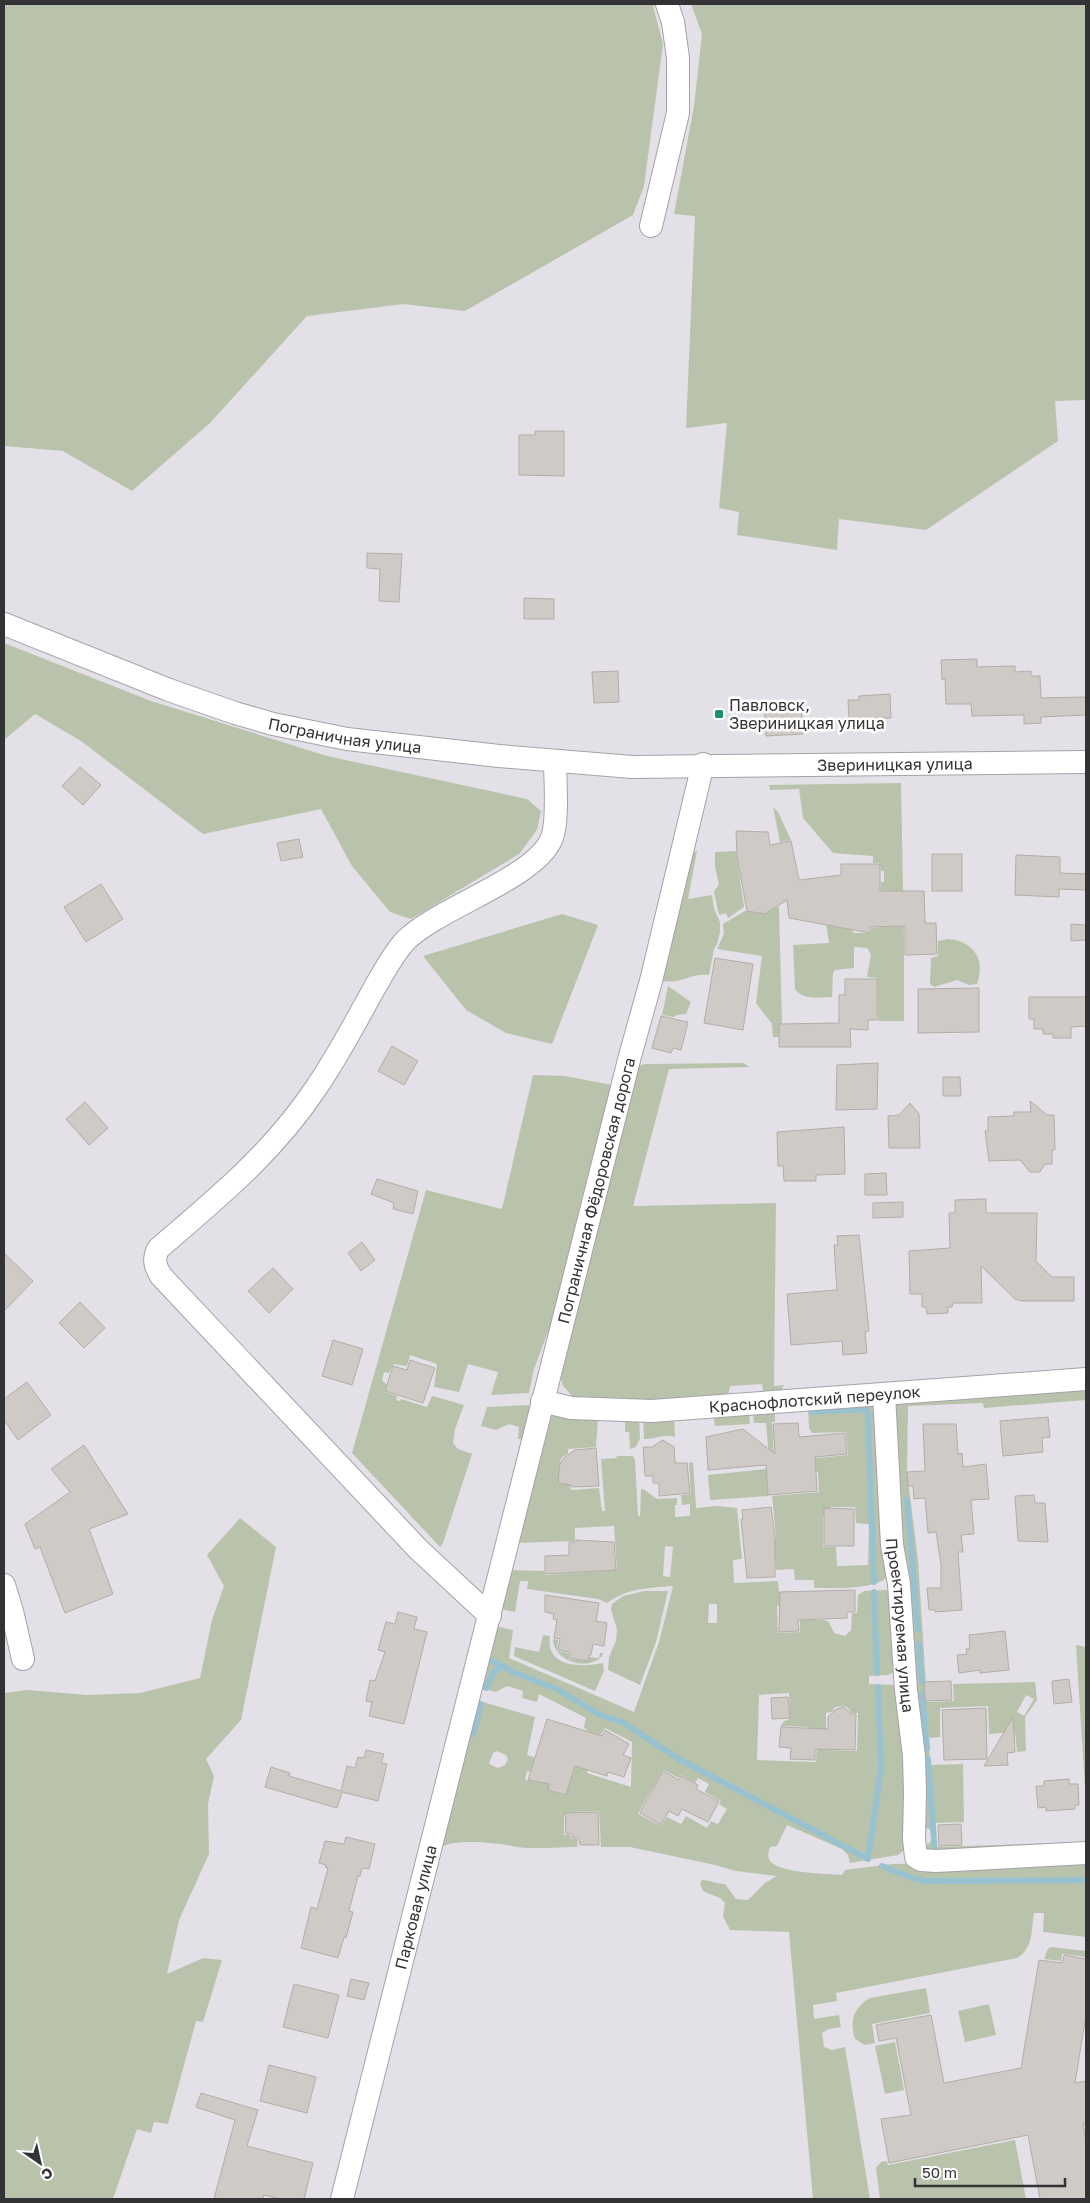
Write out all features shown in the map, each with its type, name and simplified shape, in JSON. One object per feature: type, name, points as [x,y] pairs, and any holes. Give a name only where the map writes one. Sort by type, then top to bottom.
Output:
[{"type":"street","points":[[650,226],[678,113],[678,58],[673,22],[667,4]]},
{"type":"street","name":"Пограничная улица","points":[[4,624],[169,690],[272,724],[347,739],[555,761],[632,766],[704,764]]},
{"type":"street","points":[[490,1616],[418,1550],[161,1276],[154,1262],[158,1249],[261,1157],[289,1127],[318,1086],[396,950],[424,925],[511,876],[543,852],[552,839],[555,822],[555,761]]},
{"type":"street","name":"Звериницкая улица","points":[[704,764],[1086,762]]},
{"type":"street","name":"Пограничная Фёдоровская дорога","points":[[490,1616],[542,1401],[630,1056],[652,981],[704,764]]},
{"type":"street","name":"Краснофлотский переулок","points":[[542,1401],[571,1408],[652,1411],[1086,1379]]},
{"type":"street","name":"Проектируемая улица","points":[[884,1394],[892,1544],[898,1584],[906,1690],[914,1756],[914,1839],[916,1857],[921,1860],[936,1861],[1086,1853]]},
{"type":"street","points":[[4,1585],[23,1659]]},
{"type":"street","name":"Парковая улица","points":[[342,2199],[416,1900],[490,1616]]},
{"type":"green space","points":[[4,4],[658,4],[653,6],[663,44],[644,186],[633,215],[465,311],[403,304],[307,316],[210,423],[132,491],[63,451],[4,446]]},
{"type":"green space","points":[[691,4],[1086,4],[1085,400],[1055,401],[1058,441],[926,530],[839,519],[837,550],[737,535],[739,512],[719,508],[727,423],[686,428],[695,216],[674,214],[694,106],[702,34]]},
{"type":"green space","points":[[4,643],[151,701],[327,756],[527,799],[541,811],[537,830],[519,854],[411,919],[390,912],[352,866],[321,809],[203,834],[81,741],[35,714],[4,740]]},
{"type":"green space","points":[[901,783],[904,1021],[878,1021],[877,978],[867,977],[871,954],[867,948],[854,947],[854,968],[835,970],[833,973],[832,997],[807,997],[795,989],[793,945],[829,943],[825,916],[838,915],[854,933],[871,933],[871,928],[881,927],[881,882],[884,882],[884,871],[881,871],[880,863],[873,863],[873,856],[833,853],[803,818],[799,789],[770,790],[769,785]]},
{"type":"green space","points":[[773,807],[778,812],[791,840],[780,842]]},
{"type":"green space","points":[[697,851],[688,899],[712,895],[714,909],[720,922],[720,932],[714,949],[709,975],[695,976],[678,981],[659,980],[690,853]]},
{"type":"green space","points":[[736,851],[744,907],[728,918],[726,913],[719,915],[714,892],[719,884],[715,867],[715,852]]},
{"type":"green space","points":[[779,906],[782,1024],[779,1024],[779,1037],[773,1037],[772,1024],[756,1003],[762,956],[717,949],[724,934],[723,924],[745,911],[765,914]]},
{"type":"green space","points":[[562,914],[598,925],[552,1044],[506,1033],[466,1010],[423,956]]},
{"type":"green space","points":[[948,939],[965,944],[976,953],[980,967],[977,984],[969,985],[957,980],[934,987],[930,984],[931,958],[938,956],[938,941]]},
{"type":"green space","points":[[668,986],[691,1002],[686,1014],[674,1017],[662,1015]]},
{"type":"green space","points":[[743,1063],[750,1067],[669,1069],[633,1206],[776,1203],[774,1386],[784,1385],[779,1395],[764,1396],[762,1384],[730,1386],[727,1400],[689,1403],[574,1398],[563,1386],[560,1375],[635,1067],[645,1064]]},
{"type":"green space","points":[[533,1075],[565,1076],[612,1085],[561,1297],[534,1369],[529,1393],[491,1395],[498,1372],[468,1364],[459,1392],[434,1387],[437,1364],[410,1355],[407,1366],[394,1364],[389,1373],[384,1372],[382,1380],[387,1385],[385,1392],[397,1396],[396,1400],[400,1401],[401,1399],[427,1407],[432,1396],[464,1405],[455,1429],[453,1443],[458,1449],[472,1454],[443,1543],[440,1547],[352,1453],[426,1190],[502,1209]]},
{"type":"green space","points":[[1086,1383],[1086,1400],[984,1408],[983,1403],[908,1406],[907,1472],[918,1560],[927,1702],[954,1701],[953,1684],[1035,1682],[1037,1700],[1025,1717],[1026,1751],[1017,1752],[1015,1732],[989,1734],[988,1706],[940,1708],[940,1737],[929,1738],[930,1765],[963,1764],[964,1822],[935,1823],[936,1847],[1086,1842],[1086,1847],[930,1856],[922,1851],[919,1843],[920,1753],[905,1578],[898,1546],[892,1406],[896,1399],[904,1396]],"holes":[[[1026,1695],[1034,1699],[1024,1716],[1017,1712]],[[928,1828],[932,1839],[929,1844],[923,1846],[921,1840],[923,1831]]]},
{"type":"green space","points":[[873,1403],[888,1577],[881,1581],[863,1586],[814,1588],[814,1580],[795,1580],[794,1569],[776,1570],[775,1557],[745,1559],[743,1542],[776,1538],[772,1496],[819,1492],[818,1472],[808,1473],[807,1459],[848,1455],[846,1432],[812,1433],[809,1428],[808,1409]],"holes":[[[830,1507],[855,1507],[856,1523],[869,1524],[868,1565],[837,1566],[836,1547],[823,1547],[823,1516],[830,1515]]]},
{"type":"green space","points":[[529,1405],[530,1418],[522,1439],[518,1439],[519,1427],[509,1424],[496,1430],[481,1426],[487,1407]]},
{"type":"green space","points":[[771,1411],[775,1413],[775,1422],[772,1422],[774,1458],[771,1482],[766,1423],[754,1423],[753,1412]]},
{"type":"green space","points":[[749,1412],[750,1424],[715,1426],[714,1419],[718,1415]]},
{"type":"green space","points":[[552,1414],[598,1419],[596,1447],[568,1449],[568,1454],[561,1458],[559,1465],[560,1471],[569,1476],[571,1490],[599,1488],[602,1511],[605,1511],[601,1459],[633,1456],[635,1460],[638,1515],[640,1517],[641,1489],[657,1499],[677,1498],[675,1517],[690,1516],[690,1504],[682,1505],[681,1495],[691,1494],[689,1463],[693,1462],[696,1508],[717,1506],[737,1508],[742,1559],[733,1560],[734,1583],[778,1581],[779,1592],[793,1591],[793,1605],[777,1606],[778,1633],[800,1632],[800,1620],[824,1620],[829,1622],[834,1633],[845,1636],[851,1630],[852,1613],[857,1613],[858,1595],[864,1591],[887,1590],[889,1592],[894,1672],[888,1675],[869,1676],[869,1684],[896,1685],[907,1760],[905,1849],[898,1855],[850,1863],[848,1855],[842,1849],[787,1825],[777,1846],[770,1847],[768,1855],[771,1862],[784,1869],[794,1871],[842,1875],[845,1870],[893,1864],[1086,1859],[1086,1937],[1043,1932],[1044,1913],[1034,1913],[1029,1944],[1017,1958],[836,1993],[837,2001],[813,2005],[814,2019],[839,2015],[841,2027],[829,2029],[822,2033],[824,2047],[832,2050],[845,2047],[870,2199],[813,2199],[789,1932],[730,1930],[723,1916],[725,1903],[720,1898],[703,1891],[700,1883],[702,1880],[725,1884],[736,1899],[748,1900],[765,1883],[777,1876],[736,1871],[630,1847],[601,1847],[599,1811],[571,1812],[564,1815],[564,1835],[570,1835],[571,1839],[578,1839],[577,1847],[527,1848],[464,1842],[440,1848],[476,1700],[535,1717],[527,1755],[569,1768],[591,1760],[587,1773],[631,1787],[632,1742],[605,1728],[598,1739],[593,1737],[584,1727],[586,1718],[539,1694],[537,1702],[522,1698],[523,1691],[507,1686],[496,1692],[480,1688],[497,1628],[499,1627],[513,1630],[509,1658],[634,1712],[659,1642],[673,1586],[647,1588],[623,1594],[607,1603],[598,1599],[527,1589],[528,1581],[520,1581],[515,1612],[501,1607],[509,1570],[544,1571],[545,1575],[617,1570],[614,1526],[575,1528],[575,1541],[515,1543],[548,1418]],"holes":[[[665,1546],[673,1547],[670,1577],[663,1576]],[[709,1604],[717,1604],[717,1623],[708,1623]],[[789,1693],[790,1719],[784,1721],[781,1726],[808,1727],[807,1741],[817,1742],[816,1762],[757,1760],[759,1695]],[[844,1706],[851,1713],[858,1713],[857,1751],[826,1750],[826,1713],[832,1712],[835,1707]],[[497,1751],[506,1755],[508,1759],[505,1765],[498,1768],[489,1764],[493,1753]],[[663,1770],[679,1778],[681,1775],[695,1783],[698,1778],[709,1784],[705,1792],[721,1801],[719,1804],[727,1809],[718,1824],[711,1821],[707,1828],[686,1816],[681,1824],[667,1817],[661,1826],[638,1814]],[[527,1771],[545,1775],[544,1783],[525,1780]],[[551,1781],[568,1786],[565,1795],[548,1790]]]},
{"type":"green space","points":[[674,1415],[675,1437],[666,1436],[644,1439],[643,1416]]},
{"type":"green space","points":[[639,1416],[640,1439],[636,1447],[630,1449],[629,1432],[625,1432],[625,1417]]},
{"type":"green space","points":[[766,1469],[768,1496],[710,1500],[708,1475]]},
{"type":"green space","points":[[240,1518],[276,1547],[241,1720],[206,1759],[214,1776],[208,1804],[209,1854],[179,1920],[167,1974],[203,1958],[222,1960],[203,2022],[196,2021],[168,2124],[154,2122],[151,2133],[137,2129],[113,2199],[4,2199],[4,1693],[27,1690],[87,1695],[140,1693],[200,1678],[212,1620],[224,1586],[207,1555]]},
{"type":"green space","points":[[644,1591],[668,1591],[656,1642],[640,1685],[608,1670],[609,1657],[616,1641],[617,1629],[611,1610],[612,1604],[623,1596]]},
{"type":"green space","points":[[543,1635],[550,1636],[550,1647],[553,1655],[559,1660],[576,1665],[603,1663],[604,1671],[595,1691],[514,1656],[515,1647],[539,1652]]},
{"type":"green space","points":[[553,1639],[558,1640],[557,1651],[555,1647]]},
{"type":"green space","points":[[1076,1645],[1086,1647],[1086,1804]]},
{"type":"green space","points":[[557,1651],[569,1653],[569,1659],[588,1661],[589,1657],[599,1658],[600,1653],[603,1653],[602,1656],[596,1661],[580,1663],[572,1662]]},
{"type":"green space","points":[[1051,1947],[1086,1951],[1086,1957],[1062,1954],[1061,1961],[1044,1959],[1048,1949]]},
{"type":"green space","points":[[926,1988],[930,2013],[872,2024],[875,2043],[865,2045],[855,2039],[853,2032],[854,2015],[860,2006],[870,1998]]},
{"type":"green space","points":[[989,2004],[996,2035],[965,2042],[958,2011]]},
{"type":"green space","points":[[895,2042],[904,2090],[885,2094],[875,2046]]},
{"type":"green space","points":[[1015,2140],[1026,2199],[880,2199],[876,2168],[881,2162],[887,2161],[888,2165]]},
{"type":"building","points":[[535,431],[564,431],[564,476],[519,475],[519,435],[535,435]]},
{"type":"building","points":[[367,553],[402,554],[399,602],[379,601],[380,569],[367,568]]},
{"type":"building","points":[[524,598],[554,599],[554,619],[524,619]]},
{"type":"building","points":[[977,659],[977,667],[1015,666],[1015,672],[1031,671],[1031,676],[1040,676],[1041,698],[1086,697],[1086,715],[1041,717],[1041,723],[1024,724],[1024,715],[972,716],[971,704],[946,704],[945,679],[942,680],[941,660]]},
{"type":"building","points":[[618,671],[619,702],[594,703],[592,672]]},
{"type":"building","points":[[890,694],[891,718],[881,718],[882,724],[860,725],[860,719],[849,719],[848,700],[859,700],[859,696]]},
{"type":"building","points":[[801,703],[803,734],[766,736],[764,705]]},
{"type":"building","points":[[80,767],[101,785],[83,805],[62,786]]},
{"type":"building","points":[[736,831],[768,832],[770,845],[791,841],[799,880],[841,875],[841,864],[880,864],[880,891],[924,891],[925,923],[936,923],[937,954],[905,955],[905,926],[870,927],[870,933],[789,918],[787,900],[765,914],[747,911],[737,856]]},
{"type":"building","points":[[299,839],[303,857],[281,861],[277,843]]},
{"type":"building","points":[[932,854],[962,854],[962,891],[932,891]]},
{"type":"building","points":[[1016,855],[1060,857],[1060,873],[1086,874],[1086,890],[1059,889],[1059,897],[1015,895]]},
{"type":"building","points":[[101,884],[123,919],[86,942],[64,907]]},
{"type":"building","points":[[1071,924],[1086,925],[1086,940],[1071,941]]},
{"type":"building","points":[[715,958],[753,964],[743,1030],[704,1023]]},
{"type":"building","points":[[845,979],[877,979],[877,1020],[868,1020],[868,1030],[850,1029],[851,1047],[779,1047],[779,1024],[839,1023],[839,995],[845,995]]},
{"type":"building","points":[[979,988],[979,1032],[918,1033],[918,989]]},
{"type":"building","points":[[1029,997],[1086,997],[1086,1026],[1071,1027],[1071,1038],[1053,1038],[1053,1034],[1043,1034],[1043,1029],[1034,1029],[1034,1019],[1029,1019]]},
{"type":"building","points":[[661,1016],[688,1022],[681,1050],[673,1048],[671,1053],[652,1048]]},
{"type":"building","points":[[392,1046],[418,1061],[404,1085],[378,1071]]},
{"type":"building","points":[[878,1063],[877,1109],[836,1110],[837,1065]]},
{"type":"building","points":[[943,1077],[960,1077],[961,1096],[943,1096]]},
{"type":"building","points":[[1030,1101],[1047,1115],[1054,1115],[1055,1150],[1052,1150],[1052,1164],[1045,1164],[1040,1172],[1030,1172],[1020,1160],[989,1161],[985,1131],[988,1131],[988,1117],[1014,1116],[1014,1112],[1031,1112]]},
{"type":"building","points":[[85,1102],[108,1128],[89,1145],[66,1119]]},
{"type":"building","points":[[910,1103],[919,1114],[920,1148],[889,1148],[888,1116],[899,1115]]},
{"type":"building","points":[[844,1127],[845,1174],[816,1175],[816,1181],[784,1181],[783,1166],[778,1166],[777,1132]]},
{"type":"building","points":[[886,1173],[887,1195],[865,1195],[865,1174]]},
{"type":"building","points":[[377,1179],[418,1191],[413,1214],[393,1209],[394,1203],[371,1194]]},
{"type":"building","points":[[986,1199],[986,1213],[1037,1213],[1036,1261],[1052,1277],[1074,1277],[1074,1301],[1021,1301],[1015,1299],[981,1266],[982,1303],[953,1303],[952,1307],[948,1307],[948,1313],[927,1314],[926,1307],[922,1307],[922,1294],[910,1294],[909,1251],[950,1248],[949,1213],[955,1213],[955,1200]]},
{"type":"building","points":[[903,1202],[903,1217],[873,1218],[873,1203]]},
{"type":"building","points":[[859,1235],[869,1331],[865,1332],[867,1353],[843,1355],[842,1341],[791,1345],[787,1294],[837,1290],[834,1245],[838,1245],[837,1236]]},
{"type":"building","points":[[362,1242],[375,1260],[361,1271],[348,1253]]},
{"type":"building","points":[[4,1253],[33,1281],[4,1311]]},
{"type":"building","points":[[273,1268],[293,1289],[269,1313],[248,1291]]},
{"type":"building","points":[[80,1302],[105,1328],[84,1348],[59,1323]]},
{"type":"building","points":[[333,1340],[363,1349],[352,1385],[322,1376]]},
{"type":"building","points":[[410,1360],[435,1368],[423,1403],[385,1391],[393,1366],[407,1370]]},
{"type":"building","points":[[27,1382],[51,1415],[18,1440],[4,1420],[4,1399]]},
{"type":"building","points":[[1048,1417],[1050,1437],[1042,1438],[1043,1452],[1003,1456],[1000,1421]]},
{"type":"building","points":[[798,1423],[799,1437],[845,1433],[847,1454],[815,1457],[817,1491],[768,1495],[766,1465],[708,1470],[706,1437],[743,1429],[775,1454],[773,1424]]},
{"type":"building","points":[[923,1424],[956,1424],[958,1454],[962,1453],[963,1467],[986,1464],[989,1499],[971,1500],[974,1534],[961,1535],[963,1552],[958,1552],[962,1610],[935,1612],[935,1610],[929,1610],[927,1588],[941,1588],[941,1564],[936,1532],[928,1533],[925,1498],[914,1499],[913,1486],[908,1486],[907,1472],[925,1471]]},
{"type":"building","points":[[663,1440],[674,1447],[675,1463],[687,1463],[690,1493],[659,1496],[659,1483],[653,1483],[653,1476],[645,1476],[643,1447],[652,1447]]},
{"type":"building","points":[[84,1445],[128,1514],[89,1529],[113,1594],[65,1613],[40,1547],[35,1549],[25,1524],[70,1492],[51,1469]]},
{"type":"building","points":[[596,1448],[599,1486],[572,1487],[571,1485],[558,1483],[560,1463],[564,1458],[575,1450]]},
{"type":"building","points":[[1034,1495],[1035,1503],[1045,1503],[1048,1542],[1018,1541],[1015,1496]]},
{"type":"building","points":[[771,1507],[775,1537],[775,1577],[747,1578],[741,1519],[743,1519],[742,1510]]},
{"type":"building","points":[[824,1508],[854,1509],[854,1546],[824,1546]]},
{"type":"building","points":[[576,1540],[614,1542],[616,1570],[545,1574],[545,1556],[569,1555],[569,1542],[576,1542]]},
{"type":"building","points":[[855,1590],[855,1612],[847,1612],[847,1618],[798,1620],[799,1631],[779,1632],[780,1592]]},
{"type":"building","points":[[545,1595],[599,1603],[596,1621],[607,1623],[604,1646],[593,1644],[588,1661],[570,1658],[570,1652],[558,1650],[560,1639],[554,1638],[557,1620],[553,1619],[554,1614],[545,1612]]},
{"type":"building","points":[[398,1612],[417,1617],[414,1629],[427,1632],[404,1724],[369,1716],[372,1702],[366,1701],[370,1680],[375,1681],[385,1652],[378,1650],[386,1622],[395,1624]]},
{"type":"building","points":[[1005,1631],[1009,1670],[980,1673],[980,1670],[959,1673],[957,1655],[967,1654],[966,1649],[970,1648],[969,1635]]},
{"type":"building","points":[[1069,1679],[1072,1702],[1054,1704],[1052,1681]]},
{"type":"building","points":[[951,1681],[952,1700],[925,1701],[924,1682]]},
{"type":"building","points":[[788,1697],[790,1718],[772,1719],[771,1698]]},
{"type":"building","points":[[844,1707],[851,1714],[856,1714],[855,1750],[815,1749],[815,1760],[790,1759],[791,1748],[779,1747],[781,1727],[828,1729],[828,1717],[836,1709]]},
{"type":"building","points":[[986,1708],[987,1759],[944,1760],[942,1710]]},
{"type":"building","points":[[1013,1717],[1015,1752],[1007,1753],[1008,1765],[984,1766]]},
{"type":"building","points":[[547,1719],[602,1736],[605,1730],[629,1744],[623,1755],[631,1758],[624,1777],[608,1772],[607,1776],[575,1766],[566,1795],[548,1790],[549,1784],[528,1780]]},
{"type":"building","points":[[366,1750],[384,1754],[381,1763],[387,1764],[378,1801],[342,1792],[337,1808],[265,1787],[271,1767],[290,1773],[289,1776],[341,1791],[347,1766],[355,1768],[358,1757],[364,1758]]},
{"type":"building","points":[[663,1771],[679,1780],[681,1776],[698,1785],[696,1789],[719,1801],[708,1822],[682,1809],[678,1816],[669,1811],[661,1825],[640,1813]]},
{"type":"building","points":[[1069,1779],[1069,1784],[1078,1784],[1079,1805],[1075,1805],[1075,1809],[1046,1811],[1046,1807],[1038,1808],[1036,1786],[1044,1786],[1044,1781]]},
{"type":"building","points":[[598,1812],[599,1845],[580,1845],[579,1838],[572,1838],[572,1834],[566,1834],[565,1813]]},
{"type":"building","points":[[961,1824],[962,1845],[939,1846],[938,1825]]},
{"type":"building","points":[[346,1837],[375,1844],[369,1869],[362,1868],[360,1876],[358,1876],[349,1911],[353,1912],[338,1958],[301,1948],[311,1907],[317,1909],[328,1868],[325,1867],[326,1865],[319,1863],[325,1841],[344,1844]]},
{"type":"building","points":[[1064,1955],[1086,1959],[1086,2015],[1075,2083],[1086,2081],[1086,2124],[1083,2124],[1086,2143],[1086,2199],[1040,2199],[1028,2135],[889,2163],[881,2119],[911,2115],[896,2038],[879,2041],[876,2025],[931,2015],[944,2083],[1021,2068],[1039,1960],[1062,1963]]},
{"type":"building","points":[[351,1979],[369,1983],[364,2000],[347,1996]]},
{"type":"building","points":[[294,1984],[339,1995],[328,2038],[283,2027]]},
{"type":"building","points":[[269,2065],[316,2077],[307,2113],[260,2101]]},
{"type":"building","points":[[201,2093],[258,2110],[247,2146],[313,2163],[304,2199],[281,2199],[264,2195],[263,2199],[214,2199],[235,2120],[196,2107]]},
{"type":"waterway","points":[[812,1412],[866,1409],[868,1415],[871,1501]]},
{"type":"waterway","points":[[907,1500],[918,1630]]},
{"type":"waterway","points":[[871,1504],[874,1582]]},
{"type":"waterway","points":[[874,1592],[877,1673]]},
{"type":"waterway","points":[[919,1644],[920,1660]]},
{"type":"waterway","points":[[492,1661],[515,1673],[557,1689],[600,1715],[622,1722],[679,1759],[868,1859],[881,1768],[878,1687]]},
{"type":"waterway","points":[[920,1665],[922,1682]]},
{"type":"waterway","points":[[486,1688],[493,1673],[502,1666]]},
{"type":"waterway","points":[[922,1693],[927,1748]]},
{"type":"waterway","points":[[473,1734],[481,1704]]},
{"type":"waterway","points":[[928,1759],[935,1854]]},
{"type":"waterway","points":[[882,1866],[925,1881],[1086,1880]]},
{"type":"place","name":"Павловск, Звериницкая улица","points":[[719,714]]}]
